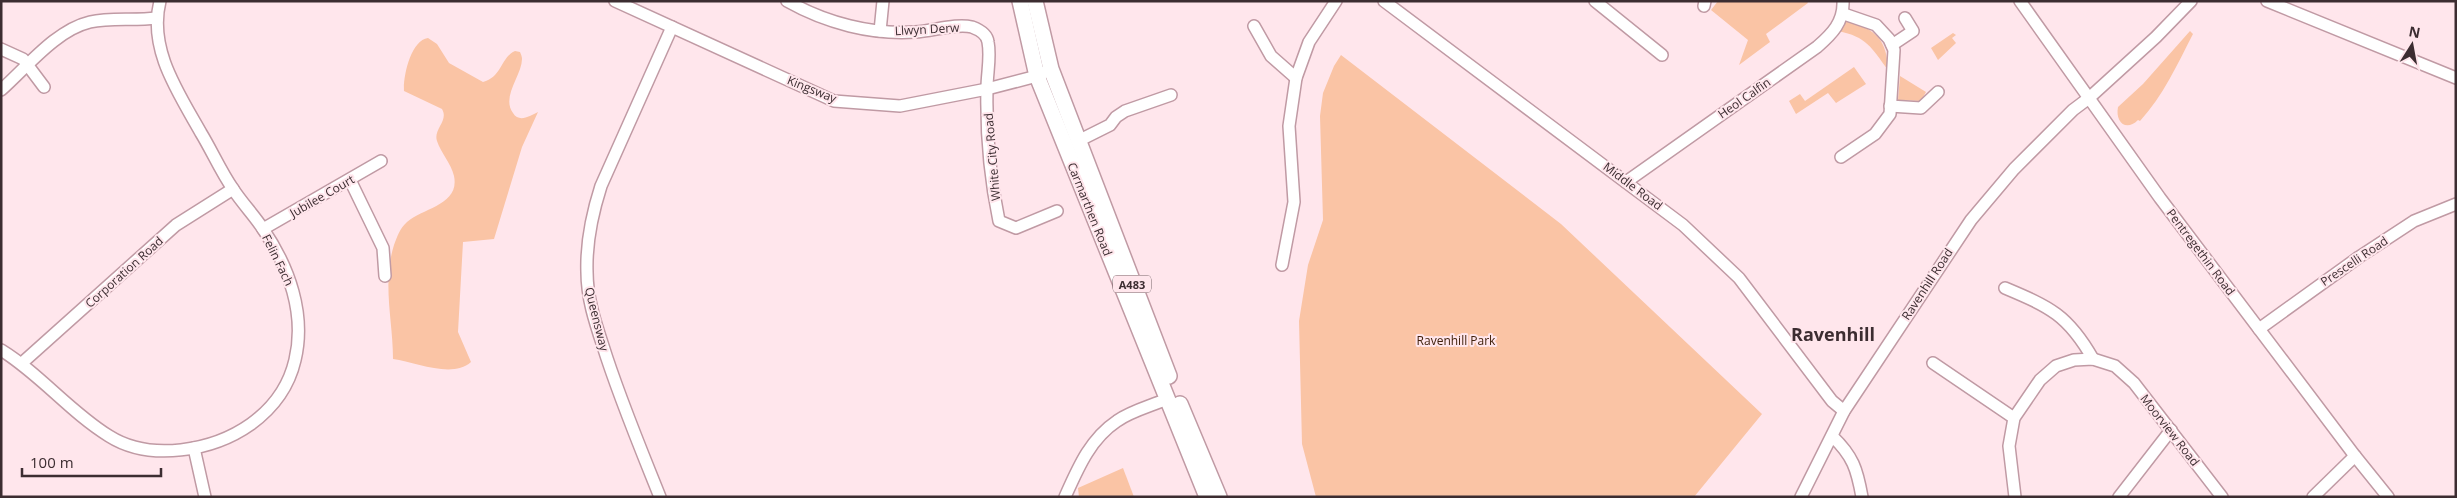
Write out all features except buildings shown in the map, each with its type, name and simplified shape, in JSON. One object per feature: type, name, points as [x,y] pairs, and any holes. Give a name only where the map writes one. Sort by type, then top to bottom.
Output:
[{"type":"main road","name":"Carmarthen Road","points":[[1020,1],[1044,72],[1167,399],[1207,497]]},
{"type":"main road","name":"Carmarthen Road","points":[[1035,1],[1044,72],[1078,141],[1127,272],[1219,497]]},
{"type":"street","name":"Felin Fach","points":[[1,350],[22,363],[99,429],[116,440],[126,444],[164,450],[194,448],[223,439],[257,420],[283,391],[294,367],[299,333],[294,294],[283,267],[263,229],[233,189],[172,82],[158,41],[156,18],[160,1]]},
{"type":"street","name":"Kingsway","points":[[615,1],[834,101],[900,106],[987,89],[1044,72]]},
{"type":"street","points":[[880,31],[883,1]]},
{"type":"street","points":[[1282,265],[1294,202],[1289,126],[1296,78],[1309,42],[1336,1]]},
{"type":"street","name":"Middle Road","points":[[1384,1],[1683,225],[1739,278],[1832,401],[1844,411]]},
{"type":"street","points":[[1594,1],[1662,55]]},
{"type":"street","points":[[1841,157],[1875,134],[1890,114],[1894,50],[1889,39],[1876,25],[1844,14],[1843,1]]},
{"type":"street","name":"Pentregethin Road","points":[[2020,1],[2160,198],[2388,497]]},
{"type":"street","name":"Ravenhill Road","points":[[1801,497],[1844,411],[1971,220],[2014,169],[2073,110],[2089,98],[2191,1]]},
{"type":"street","points":[[2267,1],[2456,78]]},
{"type":"street","name":"Llwyn Derw","points":[[791,2],[822,17],[853,27],[880,31],[915,32],[971,27],[980,30],[988,41],[987,89]]},
{"type":"street","name":"Heol Calfin","points":[[1626,182],[1817,47],[1828,37],[1844,14]]},
{"type":"street","points":[[1,90],[62,33],[99,20],[156,18]]},
{"type":"street","points":[[1892,45],[1913,31],[1905,18]]},
{"type":"street","points":[[1254,26],[1271,56],[1296,78]]},
{"type":"street","name":"Queensway","points":[[660,497],[609,367],[593,316],[587,274],[587,253],[593,213],[601,186],[672,27]]},
{"type":"street","points":[[1,49],[18,56],[44,87]]},
{"type":"street","name":"White City Road","points":[[987,89],[994,195],[999,221],[1016,228],[1057,211]]},
{"type":"street","points":[[1890,106],[1920,108],[1938,92]]},
{"type":"street","points":[[1078,141],[1110,125],[1116,117],[1125,111],[1171,95]]},
{"type":"street","name":"Jubilee Court","points":[[263,229],[381,161]]},
{"type":"street","points":[[350,180],[383,248],[385,276]]},
{"type":"street","name":"Corporation Road","points":[[22,363],[176,225],[233,189]]},
{"type":"street","name":"Prescelli Road","points":[[2259,329],[2359,257],[2414,221],[2456,204]]},
{"type":"street","points":[[2005,288],[2041,303],[2063,316],[2080,336],[2093,359],[2074,360],[2056,366],[2040,380],[2014,418],[2009,446],[2015,497]]},
{"type":"street","name":"Moorview Road","points":[[2093,359],[2115,366],[2134,383],[2222,497]]},
{"type":"street","points":[[1933,362],[2014,418]]},
{"type":"street","points":[[1065,497],[1082,460],[1100,434],[1118,420],[1167,399]]},
{"type":"street","points":[[2119,497],[2171,430]]},
{"type":"street","points":[[1832,436],[1844,447],[1856,468],[1862,497]]},
{"type":"street","points":[[194,448],[205,497]]},
{"type":"street","points":[[2313,497],[2355,456]]},
{"type":"green space","points":[[1718,1],[1807,1],[1808,3],[1766,34],[1770,42],[1739,65],[1748,40],[1711,10]]},
{"type":"green space","points":[[1849,20],[1873,32],[1882,43],[1888,70],[1877,55],[1862,40],[1848,33],[1838,31],[1842,23]]},
{"type":"green space","points":[[2190,31],[2193,34],[2156,101],[2140,121],[2138,120],[2134,124],[2129,125],[2122,124],[2118,117],[2118,107],[2143,84]]},
{"type":"green space","points":[[1953,33],[1956,35],[1952,38],[1956,43],[1938,60],[1931,48]]},
{"type":"green space","points":[[428,38],[437,44],[449,63],[483,82],[494,76],[510,54],[515,51],[520,52],[522,58],[521,65],[509,100],[510,107],[518,118],[525,118],[538,112],[522,147],[494,239],[463,242],[458,332],[471,362],[463,367],[454,369],[434,368],[393,359],[388,288],[394,245],[399,233],[407,222],[446,200],[454,186],[453,171],[436,137],[444,117],[442,109],[404,91],[409,60],[417,45],[422,40]]},
{"type":"green space","name":"Ravenhill Park","points":[[1341,55],[1561,224],[1762,414],[1694,497],[1316,497],[1302,444],[1299,321],[1308,265],[1323,220],[1320,116],[1323,93],[1334,66]]},
{"type":"green space","points":[[1854,67],[1866,84],[1836,103],[1828,93],[1796,114],[1789,101],[1800,94],[1805,101]]},
{"type":"green space","points":[[1900,76],[1926,92],[1921,101],[1898,100]]},
{"type":"green space","points":[[1123,468],[1134,497],[1079,497],[1078,488]]},
{"type":"district","name":"Ravenhill","points":[[1833,334]]}]
